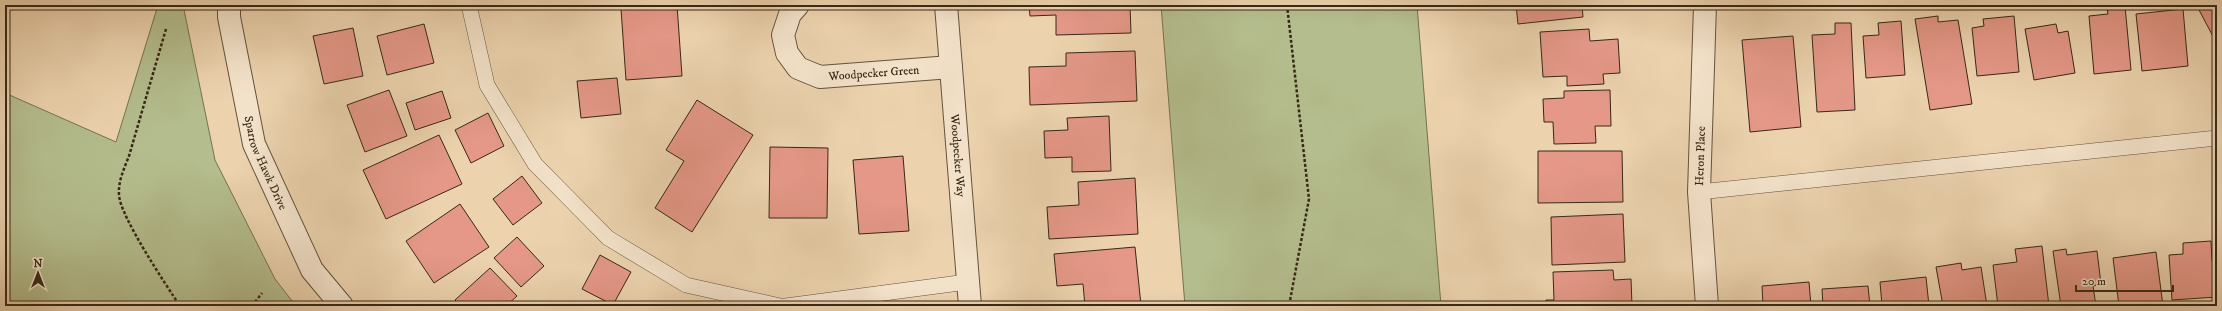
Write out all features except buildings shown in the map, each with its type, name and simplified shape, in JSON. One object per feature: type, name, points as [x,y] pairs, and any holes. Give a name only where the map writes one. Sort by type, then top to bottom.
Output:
[{"type":"street","name":"Sparrow Hawk Drive","points":[[229,5],[229,17],[254,144],[312,270],[342,306]]},
{"type":"street","name":"Woodpecker Green","points":[[798,5],[790,14],[783,35],[787,54],[798,68],[820,77],[951,68]]},
{"type":"street","name":"Woodpecker Way","points":[[946,5],[970,306]]},
{"type":"street","name":"Heron Place","points":[[1705,5],[1699,192],[1707,306]]},
{"type":"lane","points":[[469,5],[487,85],[535,164],[608,238],[686,285],[780,306]]},
{"type":"lane","points":[[1699,192],[2217,138]]},
{"type":"lane","points":[[786,306],[967,282]]},
{"type":"path","points":[[1287,5],[1309,199],[1289,306]]},
{"type":"path","points":[[166,29],[129,156],[121,175],[118,196],[128,220],[180,306]]},
{"type":"path","points":[[252,306],[262,292]]},
{"type":"green space","points":[[158,5],[183,5],[215,160],[275,279],[296,306],[5,306],[5,93],[116,142]]},
{"type":"green space","points":[[1161,5],[1417,5],[1441,306],[1185,306]]}]
